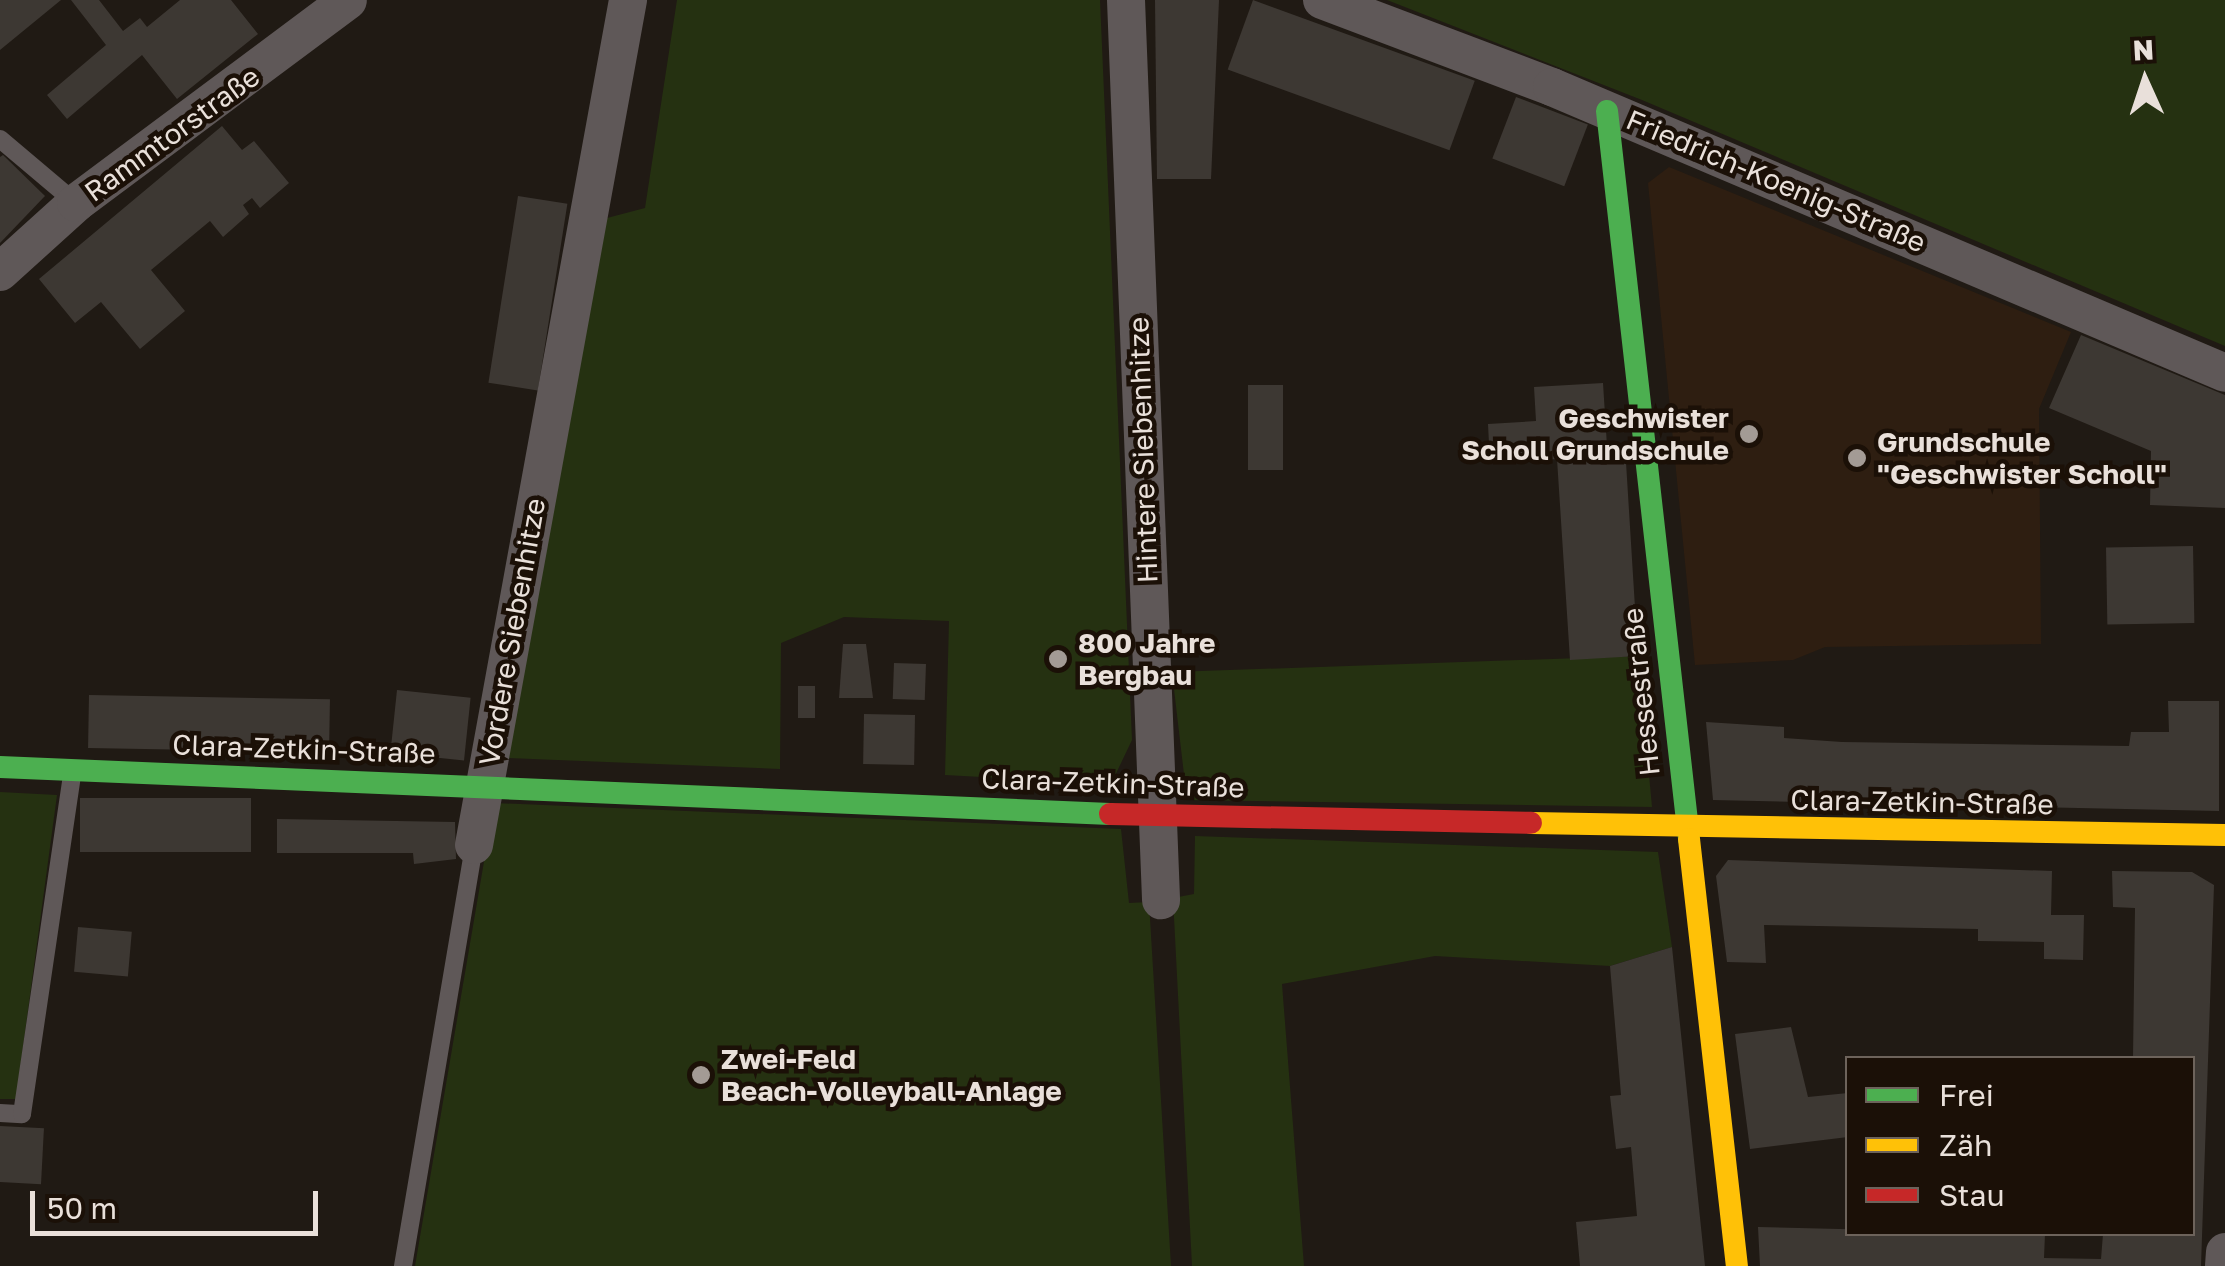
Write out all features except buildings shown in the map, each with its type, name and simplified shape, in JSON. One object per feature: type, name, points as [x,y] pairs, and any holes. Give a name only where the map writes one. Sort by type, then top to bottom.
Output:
[{"type":"street","name":"Rammtorstraße","points":[[0,272],[76,203],[348,0]]},
{"type":"street","name":"Vordere Siebenhitze","points":[[474,846],[628,0]]},
{"type":"street","name":"Hintere Siebenhitze","points":[[1126,0],[1161,900]]},
{"type":"street","name":"Friedrich-Koenig-Straße","points":[[1322,0],[1608,111],[2225,373]]},
{"type":"street","name":"Hessestraße","points":[[1608,111],[1736,1266]]},
{"type":"street","name":"Clara-Zetkin-Straße","points":[[0,766],[1156,816],[1686,829],[2225,836]]},
{"type":"street","points":[[2224,1266],[2225,1252]]},
{"type":"lane","points":[[0,139],[76,203]]},
{"type":"lane","points":[[0,1112],[22,1114],[73,769]]},
{"type":"lane","name":"Vordere Siebenhitze","points":[[403,1266],[474,846]]},
{"type":"shaded area","name":"Grundschule \"Geschwister Scholl\"","points":[[1669,167],[2071,332],[2039,409],[2041,644],[1825,647],[1793,660],[1695,665],[1648,183]]},
{"type":"green space","points":[[677,0],[1100,0],[1132,740],[1111,784],[945,775],[949,621],[844,617],[781,643],[780,769],[508,758],[607,218],[645,208]]},
{"type":"green space","points":[[1387,0],[2225,0],[2225,346],[1642,100]]},
{"type":"green space","points":[[1638,656],[1652,807],[1187,800],[1172,672]]},
{"type":"green space","points":[[0,792],[57,795],[16,1099],[0,1099]]},
{"type":"green space","points":[[494,803],[1121,829],[1129,903],[1149,902],[1171,1266],[415,1266]]},
{"type":"green space","points":[[1195,836],[1658,852],[1672,947],[1610,966],[1435,956],[1282,984],[1304,1266],[1192,1266],[1173,898],[1194,894]]},
{"type":"traffic: fast","points":[[1607,111],[1689,839]]},
{"type":"traffic: fast","points":[[0,767],[1110,814]]},
{"type":"traffic: slow","points":[[1531,823],[2225,835]]},
{"type":"traffic: slow","points":[[1689,839],[1737,1266]]},
{"type":"traffic: jam","points":[[1110,814],[1531,823]]},
{"type":"place","name":"Geschwister Scholl Grundschule","points":[[1749,434]]},
{"type":"place","name":"Grundschule \"Geschwister Scholl\"","points":[[1857,458]]},
{"type":"place","name":"800 Jahre Bergbau","points":[[1058,659]]},
{"type":"place","name":"Zwei-Feld Beach-Volleyball-Anlage","points":[[701,1075]]}]
